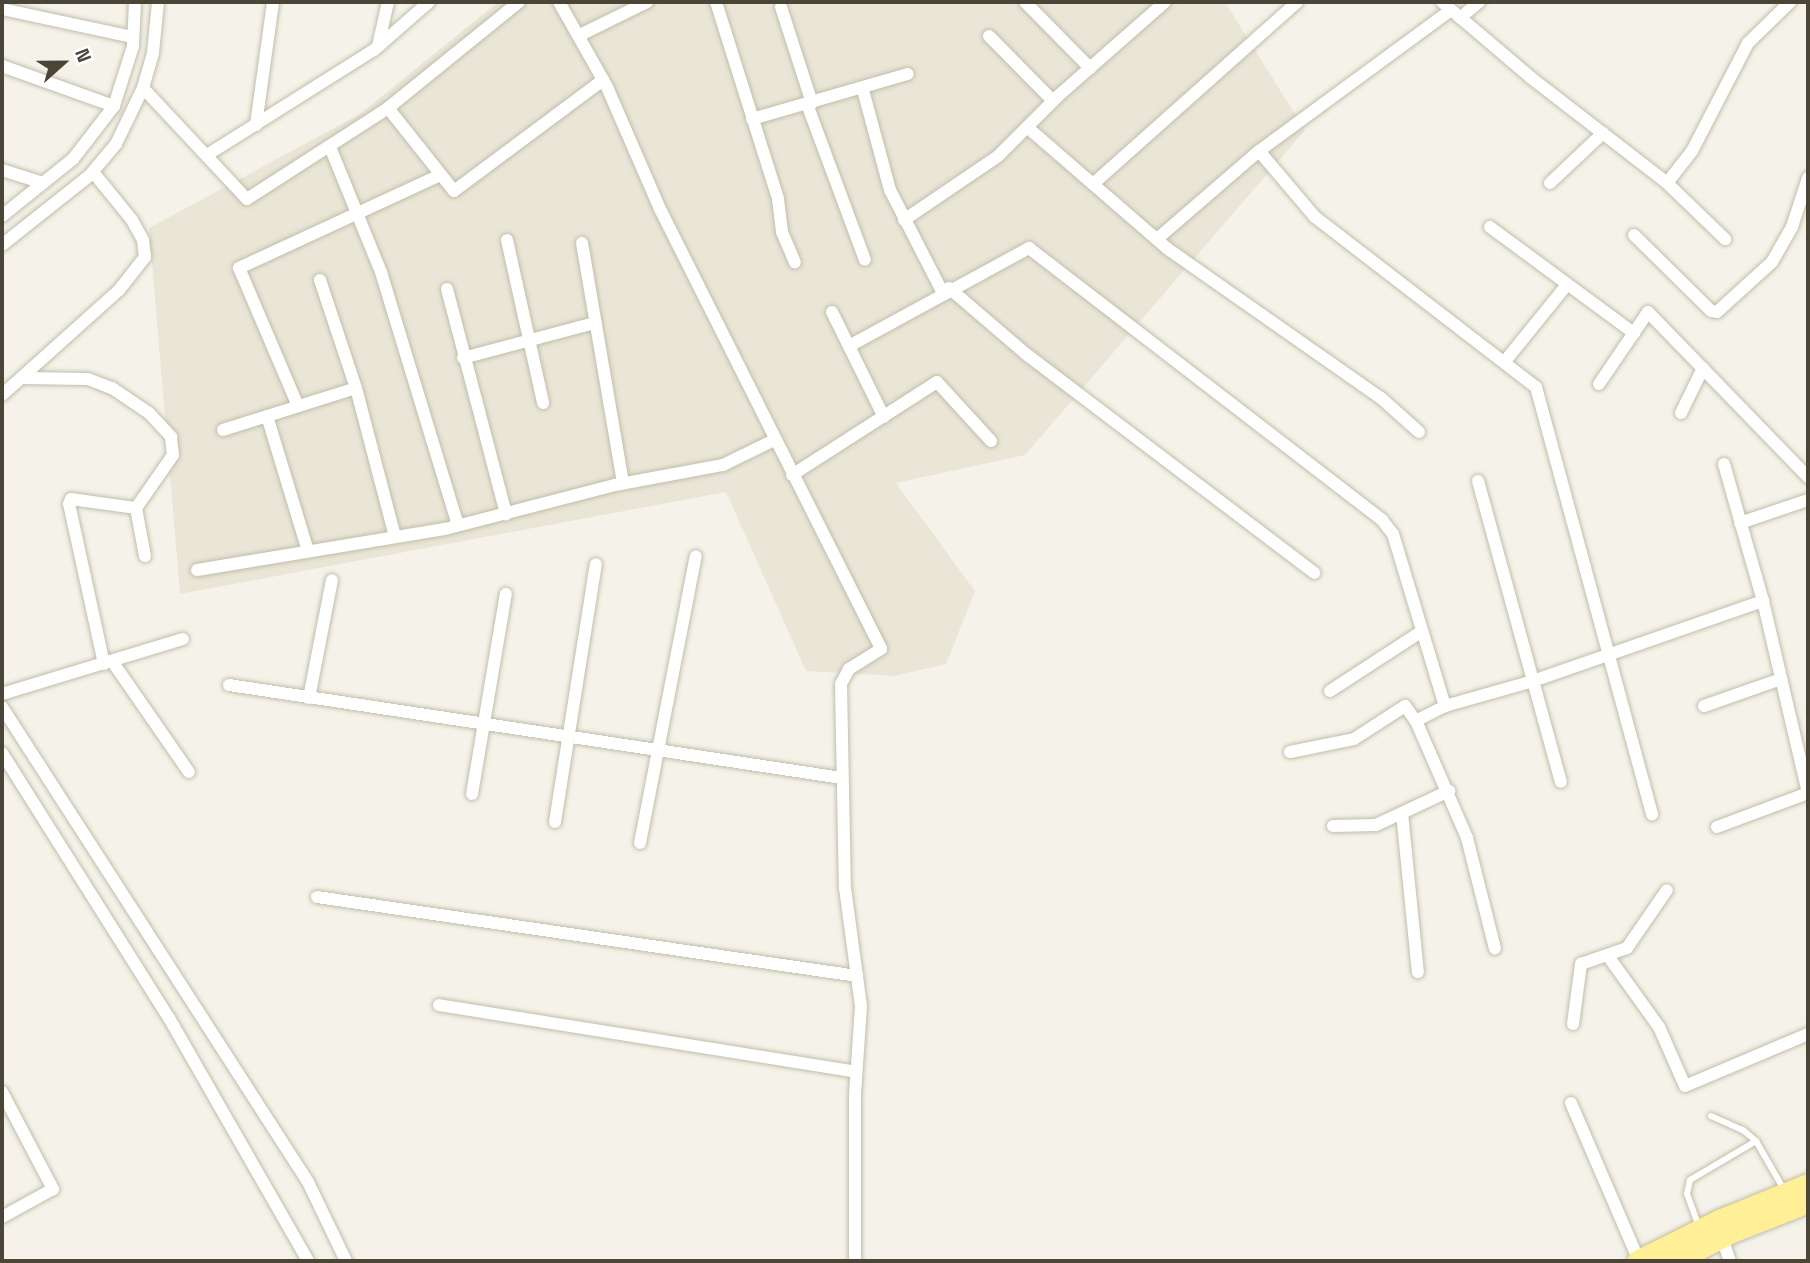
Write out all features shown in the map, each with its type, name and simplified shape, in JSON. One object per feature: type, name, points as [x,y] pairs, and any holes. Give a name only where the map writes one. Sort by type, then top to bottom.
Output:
[{"type":"main road","points":[[1638,1261],[1808,1184]]},
{"type":"main road","points":[[1676,1261],[1713,1229],[1808,1202]]},
{"type":"street","points":[[2,216],[73,159],[114,106],[133,37],[135,2]]},
{"type":"street","points":[[2,245],[93,172],[116,144],[143,88],[158,2]]},
{"type":"street","points":[[256,125],[273,2]]},
{"type":"street","points":[[378,47],[388,2]]},
{"type":"street","points":[[207,155],[378,47],[429,2]]},
{"type":"street","points":[[143,88],[247,199],[388,108],[519,2]]},
{"type":"street","points":[[559,2],[603,80],[661,212],[881,649],[849,669],[841,684],[845,888],[861,1006],[856,1072],[855,1261]]},
{"type":"street","points":[[580,36],[647,2]]},
{"type":"street","points":[[716,2],[778,199],[782,232],[795,262]]},
{"type":"street","points":[[904,220],[999,156],[1053,101],[1165,2]]},
{"type":"street","points":[[1093,184],[1297,2]]},
{"type":"street","points":[[1157,239],[1259,151],[1451,10],[1479,2]]},
{"type":"street","points":[[1668,183],[1692,151],[1748,43],[1790,2]]},
{"type":"street","points":[[1028,3],[1090,68]]},
{"type":"street","points":[[781,7],[810,103],[865,260]]},
{"type":"street","points":[[2,9],[24,8],[133,37]]},
{"type":"street","points":[[1451,10],[1668,183],[1725,239]]},
{"type":"street","points":[[989,36],[1053,101]]},
{"type":"street","points":[[2,66],[114,106]]},
{"type":"street","points":[[752,119],[863,90],[908,74]]},
{"type":"street","points":[[388,108],[451,189],[459,190],[603,80]]},
{"type":"street","points":[[863,90],[890,190],[904,220],[946,290],[1314,573]]},
{"type":"street","points":[[1027,127],[1157,239],[1381,398],[1419,432]]},
{"type":"street","points":[[1550,183],[1604,133]]},
{"type":"street","points":[[330,147],[381,272],[458,525]]},
{"type":"street","points":[[1259,151],[1315,217],[1506,360],[1536,387],[1652,815]]},
{"type":"street","points":[[2,170],[43,183]]},
{"type":"street","points":[[2,395],[119,290],[145,257],[143,240],[132,220],[93,172]]},
{"type":"street","points":[[298,406],[239,268],[357,210],[440,175]]},
{"type":"street","points":[[1634,235],[1711,311],[1717,312],[1772,262],[1791,227],[1808,178]]},
{"type":"street","points":[[1490,227],[1566,286],[1634,333]]},
{"type":"street","points":[[507,240],[527,341],[543,403]]},
{"type":"street","points":[[582,243],[622,484]]},
{"type":"street","points":[[851,345],[946,290],[1029,248],[1382,520],[1393,534],[1445,706]]},
{"type":"street","points":[[320,280],[356,388],[395,537]]},
{"type":"street","points":[[1506,360],[1566,286]]},
{"type":"street","points":[[447,289],[465,347],[463,358],[506,514]]},
{"type":"street","points":[[832,312],[851,345],[884,416]]},
{"type":"street","points":[[1599,384],[1648,312],[1808,477]]},
{"type":"street","points":[[463,358],[595,323]]},
{"type":"street","points":[[1681,413],[1703,368]]},
{"type":"street","points":[[20,378],[88,379],[113,388],[149,413],[171,437],[173,455],[136,508],[145,556]]},
{"type":"street","points":[[792,475],[937,382],[991,441]]},
{"type":"street","points":[[223,430],[356,388]]},
{"type":"street","points":[[267,416],[308,551]]},
{"type":"street","points":[[197,570],[458,525],[622,484],[723,466],[774,440]]},
{"type":"street","points":[[1717,827],[1808,793],[1763,601],[1724,464]]},
{"type":"street","points":[[1478,481],[1530,682],[1560,782]]},
{"type":"street","points":[[136,508],[71,499],[69,504],[108,663],[188,772]]},
{"type":"street","points":[[1740,523],[1808,500]]},
{"type":"street","points":[[640,843],[696,556]]},
{"type":"street","points":[[555,822],[596,564]]},
{"type":"street","points":[[309,698],[332,580]]},
{"type":"street","points":[[472,793],[506,594]]},
{"type":"street","points":[[1416,721],[1445,706],[1530,682],[1763,601]]},
{"type":"street","points":[[1330,691],[1422,631]]},
{"type":"street","points":[[2,694],[183,639]]},
{"type":"street","points":[[1704,706],[1781,679]]},
{"type":"street","points":[[229,685],[842,778]]},
{"type":"street","points":[[1290,752],[1354,739],[1405,706],[1416,721],[1449,791],[1467,838],[1494,949]]},
{"type":"street","points":[[2,707],[307,1182],[346,1261]]},
{"type":"street","points":[[2,753],[169,1018],[308,1261]]},
{"type":"street","points":[[1333,826],[1376,825],[1449,791]]},
{"type":"street","points":[[1402,813],[1418,972]]},
{"type":"street","points":[[1573,1024],[1580,964],[1608,956],[1634,940],[1667,890]]},
{"type":"street","points":[[317,897],[857,976]]},
{"type":"street","points":[[1608,956],[1659,1027],[1685,1086],[1808,1034]]},
{"type":"street","points":[[439,1006],[856,1072]]},
{"type":"street","points":[[2,1092],[53,1189],[2,1217]]},
{"type":"street","points":[[1571,1103],[1638,1261]]},
{"type":"street","points":[[1713,1229],[1730,1261]]},
{"type":"lane","points":[[1711,1116],[1756,1141],[1786,1193]]},
{"type":"lane","points":[[1713,1229],[1686,1194],[1690,1180],[1756,1141]]},
{"type":"shaded area","points":[[498,2],[1225,2],[1305,130],[1025,455],[896,483],[975,591],[946,664],[894,676],[806,671],[726,492],[180,594],[149,228],[360,114]]}]
